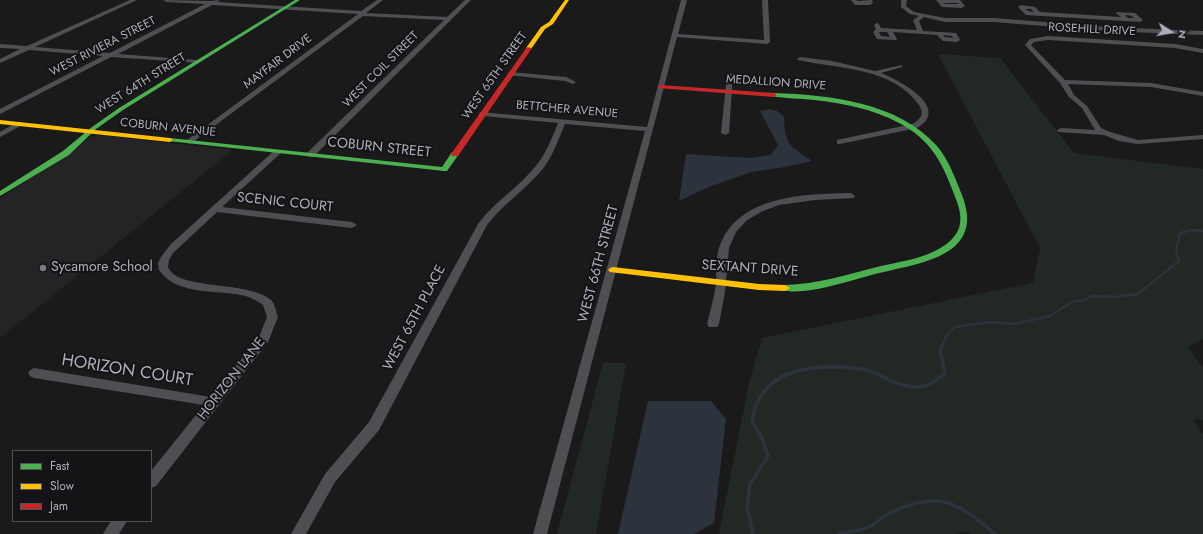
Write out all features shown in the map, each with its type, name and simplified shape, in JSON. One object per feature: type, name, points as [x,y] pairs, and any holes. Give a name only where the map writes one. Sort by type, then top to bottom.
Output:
[{"type":"street","points":[[0,61],[134,0]]},
{"type":"street","points":[[166,0],[214,2],[448,20]]},
{"type":"street","name":"WEST 64TH STREET","points":[[0,194],[66,153],[89,132],[121,109],[298,0]]},
{"type":"street","name":"MAYFAIR DRIVE","points":[[190,142],[380,0]]},
{"type":"street","name":"WEST COIL STREET","points":[[310,155],[468,0]]},
{"type":"street","name":"WEST 65TH STREET","points":[[444,169],[543,28],[551,23],[567,0]]},
{"type":"street","name":"WEST 66TH STREET","points":[[540,534],[613,270],[684,0]]},
{"type":"street","points":[[675,35],[767,42],[765,0]]},
{"type":"street","points":[[854,0],[855,3],[870,4],[869,0]]},
{"type":"street","points":[[904,0],[904,6],[906,9],[923,16],[945,20],[998,20],[1096,28],[1203,33]]},
{"type":"street","name":"WEST RIVIERA STREET","points":[[0,112],[214,2]]},
{"type":"street","points":[[1039,14],[1126,19]]},
{"type":"street","points":[[921,32],[916,20],[923,16]]},
{"type":"street","points":[[1082,16],[1096,28]]},
{"type":"street","points":[[891,30],[894,39],[879,38],[876,32],[879,30],[891,30],[939,33],[943,39],[957,40],[954,34]]},
{"type":"street","name":"ROSEHILL DRIVE","points":[[1063,82],[1029,47],[1029,42],[1039,38],[1062,39],[1175,46],[1203,51]]},
{"type":"street","points":[[0,46],[197,62]]},
{"type":"street","points":[[800,59],[838,63],[876,73],[909,91],[922,105],[926,113],[924,119],[918,124],[840,142]]},
{"type":"street","points":[[876,73],[900,66]]},
{"type":"street","points":[[510,74],[566,79],[572,82]]},
{"type":"street","points":[[725,133],[730,75]]},
{"type":"street","points":[[1063,82],[1156,85],[1203,94]]},
{"type":"street","points":[[1063,82],[1071,96],[1086,107],[1098,129],[1108,135]]},
{"type":"street","name":"MEDALLION DRIVE","points":[[660,87],[728,92],[797,94],[832,99],[873,110],[909,127],[934,147],[946,164],[964,211],[964,226]]},
{"type":"street","name":"BETTCHER AVENUE","points":[[483,114],[649,129]]},
{"type":"street","name":"WEST 65TH PLACE","points":[[298,534],[330,478],[374,426],[483,224],[500,204],[528,180],[540,167],[563,121]]},
{"type":"street","name":"COBURN AVENUE","points":[[0,122],[310,155]]},
{"type":"street","points":[[0,135],[20,124]]},
{"type":"street","points":[[1061,130],[1108,135],[1125,140],[1140,142],[1203,137]]},
{"type":"street","name":"HORIZON LANE","points":[[152,481],[264,339],[271,324],[272,316],[267,304],[257,296],[245,292],[183,284],[170,278],[164,271],[163,264],[170,250],[278,152]]},
{"type":"street","name":"COBURN STREET","points":[[310,155],[444,169]]},
{"type":"street","points":[[713,324],[721,282],[723,251],[734,229],[740,223],[754,213],[773,204],[789,199],[813,196],[851,196]]},
{"type":"street","name":"SCENIC COURT","points":[[214,209],[352,225]]},
{"type":"street","name":"SEXTANT DRIVE","points":[[613,270],[781,288],[805,287],[830,283],[926,258],[940,252],[957,239],[964,226]]},
{"type":"street","name":"HORIZON COURT","points":[[34,373],[214,402]]},
{"type":"street","points":[[110,534],[119,522]]},
{"type":"shaded area","points":[[938,54],[1000,58],[1074,153],[1203,169],[1203,339],[1188,347],[1203,368],[1203,420],[1193,419],[1203,434],[1203,534],[970,534],[966,531],[955,534],[719,534],[749,383],[762,338],[1033,283],[1040,248]]},
{"type":"shaded area","points":[[770,109],[777,111],[784,117],[787,139],[793,148],[812,161],[751,172],[706,188],[679,201],[686,154],[750,158],[771,155],[778,145],[760,111]]},
{"type":"shaded area","name":"Sycamore School","points":[[98,135],[233,150],[0,338],[0,198],[74,151],[91,137]]},
{"type":"shaded area","points":[[603,363],[626,363],[596,534],[557,534]]},
{"type":"shaded area","points":[[648,401],[711,401],[726,419],[714,523],[694,534],[618,534]]},
{"type":"waterway","points":[[943,344],[946,336],[955,327],[990,322],[1014,324],[1050,316],[1072,302],[1084,300],[1092,296],[1116,297],[1138,294],[1179,261],[1176,251],[1180,233],[1192,230],[1203,231]]},
{"type":"waterway","points":[[753,534],[747,507],[750,484],[768,456],[763,440],[752,421],[756,406],[769,386],[778,379],[800,370],[824,367],[865,370],[909,387],[924,386],[935,381],[945,373],[940,350],[943,343]]},
{"type":"waterway","points":[[839,534],[869,527],[887,514],[906,506],[921,502],[934,501],[946,502],[957,507],[982,523],[995,534]]},
{"type":"traffic: fast","points":[[0,194],[66,153],[94,128],[121,109],[298,0]]},
{"type":"traffic: fast","points":[[774,95],[816,98],[860,106],[882,113],[902,122],[919,133],[934,147],[945,163],[960,201],[964,219],[963,228],[958,238],[950,246],[926,258],[808,287],[785,288]]},
{"type":"traffic: fast","points":[[170,140],[444,169],[455,154]]},
{"type":"traffic: slow","points":[[529,48],[543,28],[551,23],[567,0]]},
{"type":"traffic: slow","points":[[0,122],[170,140]]},
{"type":"traffic: slow","points":[[613,270],[759,287],[785,288]]},
{"type":"traffic: jam","points":[[455,154],[529,48]]},
{"type":"traffic: jam","points":[[660,87],[774,95]]},
{"type":"place","name":"Sycamore School","points":[[43,268]]}]
